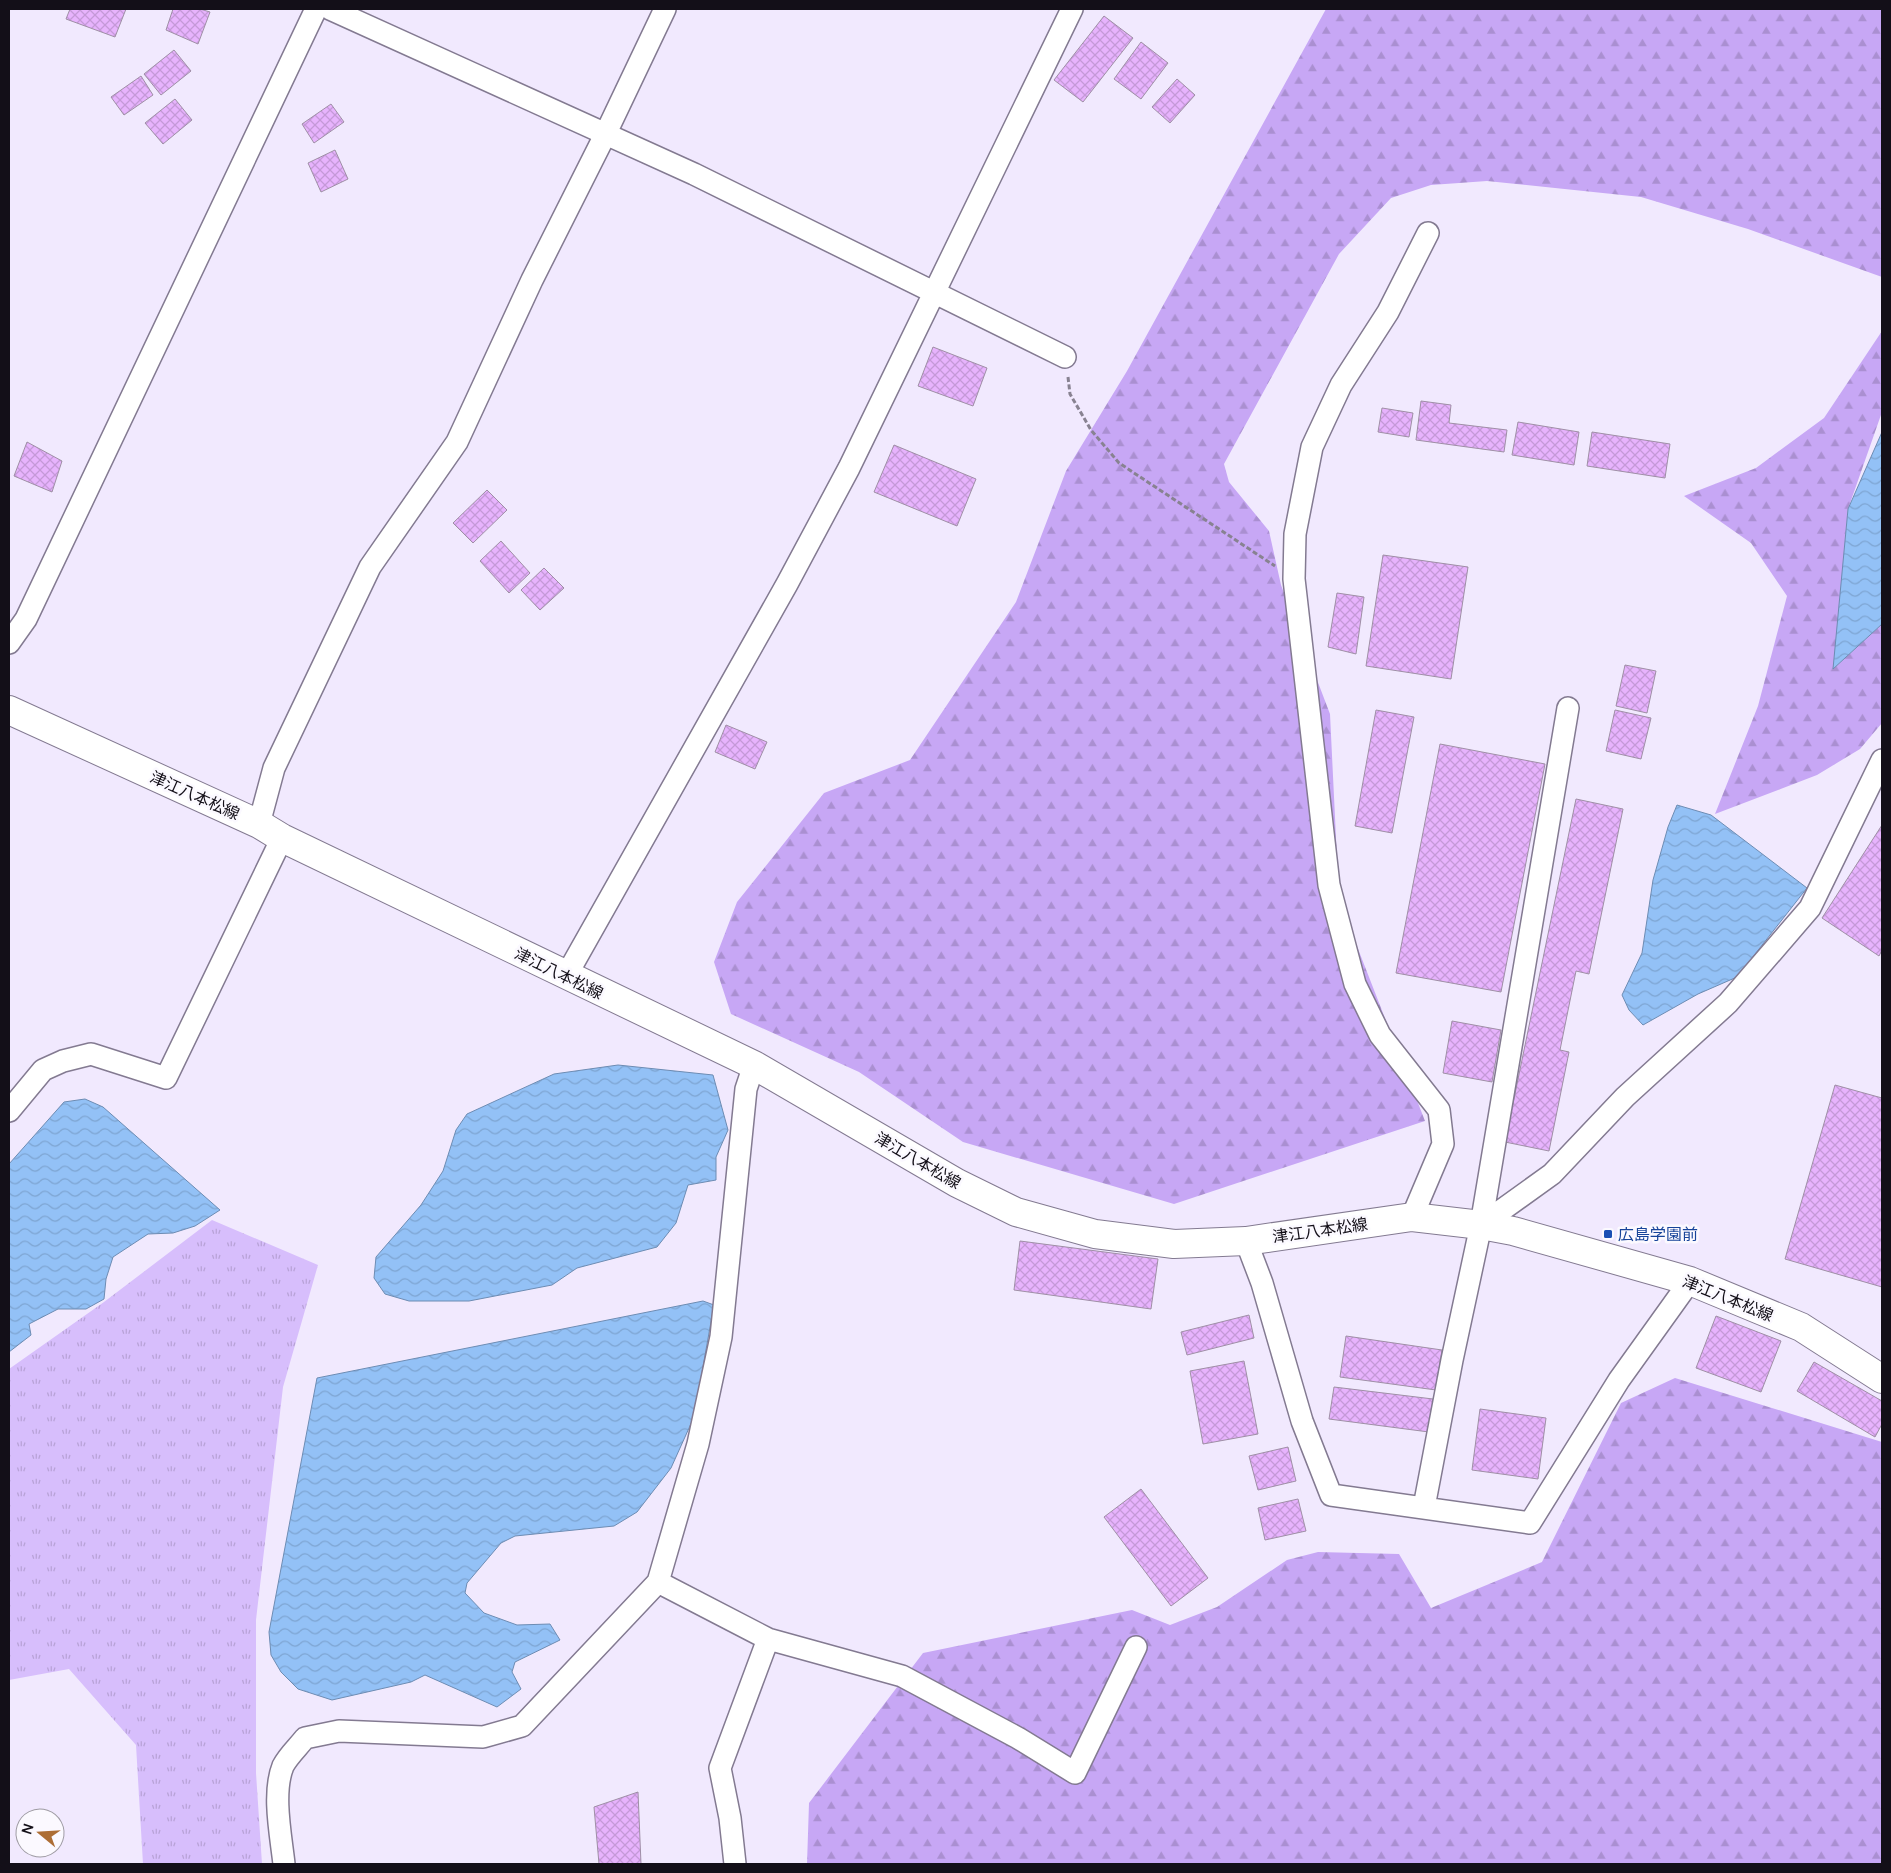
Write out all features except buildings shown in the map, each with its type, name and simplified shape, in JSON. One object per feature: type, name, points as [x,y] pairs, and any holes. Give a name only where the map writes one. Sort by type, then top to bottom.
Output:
[{"type":"main road","name":"津江八本松線","points":[[9,710],[258,824],[282,838],[566,976],[754,1065],[957,1184],[1016,1212],[1095,1234],[1174,1244],[1246,1241],[1412,1217],[1481,1225],[1513,1231],[1690,1281],[1802,1327],[1882,1379]]},
{"type":"street","points":[[9,643],[26,619],[316,9]]},
{"type":"street","points":[[330,9],[694,174],[1065,357]]},
{"type":"street","points":[[258,824],[274,768],[370,567],[457,442],[532,280],[605,135],[665,9]]},
{"type":"street","points":[[566,976],[787,584],[849,468],[935,292],[981,192],[1072,9]]},
{"type":"street","points":[[1412,1217],[1443,1144],[1439,1110],[1380,1035],[1356,984],[1329,884],[1294,578],[1296,534],[1312,447],[1341,386],[1388,312],[1428,233]]},
{"type":"street","points":[[1424,1507],[1452,1360],[1481,1225],[1568,708]]},
{"type":"street","points":[[1481,1225],[1552,1174],[1625,1097],[1728,1002],[1804,915],[1810,908],[1882,760]]},
{"type":"street","points":[[9,1111],[43,1070],[63,1061],[91,1054],[166,1078],[282,838]]},
{"type":"street","points":[[284,1864],[278,1814],[280,1776],[284,1764],[305,1738],[339,1731],[483,1737],[522,1726],[658,1582],[698,1444],[720,1337],[746,1089],[754,1065]]},
{"type":"street","points":[[1246,1241],[1262,1283],[1302,1421],[1331,1495],[1530,1523],[1619,1380],[1690,1281]]},
{"type":"street","points":[[658,1582],[768,1639],[902,1676],[1018,1738],[1075,1773],[1136,1647]]},
{"type":"street","points":[[735,1864],[730,1818],[720,1768],[768,1639]]},
{"type":"path","points":[[1065,357],[1070,394],[1091,430],[1119,463],[1294,578]]},
{"type":"green space","points":[[1326,9],[1882,9],[1882,277],[1748,229],[1641,197],[1487,181],[1431,185],[1391,198],[1339,254],[1224,464],[1229,482],[1269,531],[1281,585],[1330,714],[1339,900],[1425,1121],[1174,1204],[963,1142],[859,1072],[731,1014],[714,962],[737,902],[824,793],[910,760],[1016,602],[1066,471],[1127,371]]},
{"type":"green space","points":[[1882,331],[1882,412],[1848,509],[1834,668],[1882,624],[1882,723],[1860,749],[1817,775],[1715,814],[1758,706],[1787,596],[1751,543],[1684,496],[1756,468],[1824,418]]},
{"type":"green space","points":[[212,1220],[318,1265],[283,1387],[256,1620],[256,1773],[262,1864],[143,1864],[136,1745],[69,1669],[9,1680],[9,1369],[104,1302]]},
{"type":"green space","points":[[1675,1378],[1882,1442],[1882,1864],[807,1864],[809,1803],[923,1653],[1132,1610],[1170,1625],[1217,1607],[1287,1560],[1318,1552],[1399,1554],[1431,1608],[1542,1562],[1621,1403]]},
{"type":"water","points":[[1882,432],[1882,624],[1833,669],[1848,509]]},
{"type":"water","points":[[1677,805],[1711,815],[1807,888],[1737,977],[1698,994],[1643,1025],[1629,1010],[1622,995],[1642,953],[1653,880],[1668,827]]},
{"type":"water","points":[[618,1065],[713,1075],[728,1130],[716,1157],[716,1180],[688,1185],[676,1223],[657,1247],[577,1268],[552,1285],[469,1301],[409,1301],[385,1294],[374,1278],[376,1257],[421,1205],[443,1171],[456,1130],[467,1114],[554,1074]]},
{"type":"water","points":[[85,1099],[103,1107],[220,1210],[195,1226],[173,1233],[148,1234],[113,1257],[106,1279],[104,1299],[86,1309],[58,1309],[29,1324],[31,1335],[9,1352],[9,1164],[64,1102]]},
{"type":"water","points":[[703,1301],[714,1305],[694,1417],[671,1468],[637,1512],[614,1526],[515,1536],[501,1543],[467,1583],[465,1593],[484,1613],[517,1625],[550,1624],[560,1640],[515,1662],[512,1672],[521,1689],[497,1707],[425,1675],[411,1682],[332,1700],[298,1689],[281,1672],[271,1655],[269,1632],[317,1378]]},
{"type":"place","name":"広島学園前","points":[[1608,1234]]}]
